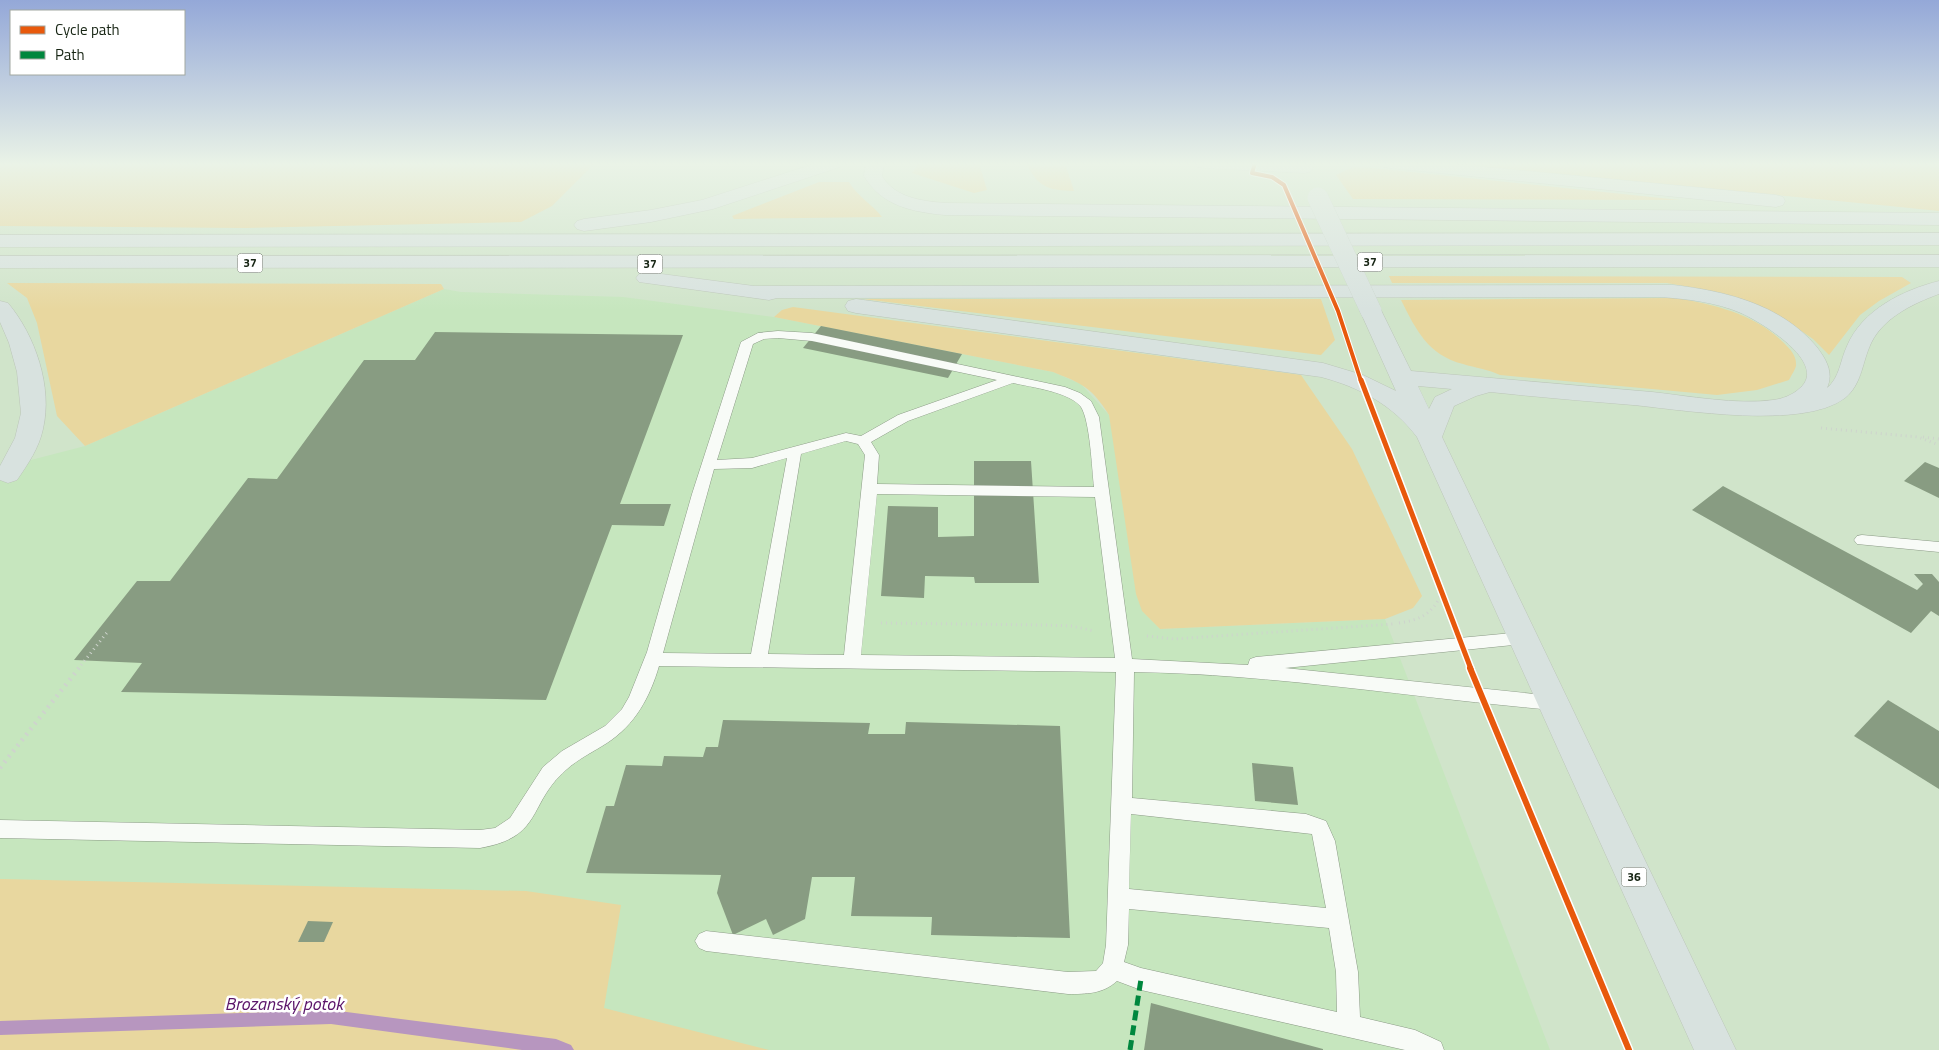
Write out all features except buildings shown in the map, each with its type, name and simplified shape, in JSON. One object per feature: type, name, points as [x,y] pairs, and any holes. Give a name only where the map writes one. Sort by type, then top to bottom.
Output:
[{"type":"main road","points":[[409,240],[566,226],[668,212]]},
{"type":"main road","points":[[1276,212],[1939,218]]},
{"type":"main road","name":"36","points":[[1325,212],[1715,1050]]},
{"type":"main road","points":[[1879,212],[1939,218]]},
{"type":"main road","name":"37","points":[[0,241],[1939,239]]},
{"type":"main road","name":"37","points":[[0,262],[499,264],[1939,261]]},
{"type":"main road","points":[[499,264],[638,277],[1323,370],[1362,382],[1389,397],[1414,415],[1430,437]]},
{"type":"main road","points":[[1400,376],[1720,406],[1777,407],[1816,401],[1836,393],[1849,379],[1860,342],[1872,325],[1900,304],[1939,287]]},
{"type":"main road","points":[[752,292],[1647,290],[1680,292],[1725,300],[1749,309],[1792,333],[1806,347],[1816,359],[1819,378],[1816,387],[1799,401],[1777,407]]},
{"type":"main road","points":[[0,308],[16,328],[32,392],[33,414],[29,431],[24,448],[8,474]]},
{"type":"main road","points":[[1430,437],[1444,402],[1468,390],[1489,385]]},
{"type":"lane","points":[[0,829],[495,837],[514,828],[551,772],[566,757],[613,729],[627,716],[638,697],[651,660],[746,342],[756,337],[781,334],[812,337],[1012,379],[1060,390],[1075,396],[1086,404],[1092,417],[1125,664],[1117,945],[1113,969],[1106,978],[1099,982],[1068,983],[706,941]]},
{"type":"lane","points":[[708,465],[752,463],[846,437],[863,441],[903,418],[1012,379]]},
{"type":"lane","points":[[852,662],[872,455],[863,441]]},
{"type":"lane","points":[[758,661],[795,452]]},
{"type":"lane","points":[[870,489],[1102,492]]},
{"type":"lane","points":[[1862,540],[1939,546]]},
{"type":"lane","points":[[1178,666],[1278,662],[1523,638]]},
{"type":"lane","points":[[651,660],[1178,666],[1280,674],[1482,697],[1554,703]]},
{"type":"lane","points":[[1121,805],[1306,823],[1319,827],[1325,841],[1347,972],[1349,1026]]},
{"type":"lane","points":[[1118,898],[1338,920]]},
{"type":"lane","points":[[1113,969],[1141,979],[1422,1043],[1433,1050]]},
{"type":"path","points":[[1918,437],[1939,438]]},
{"type":"path","points":[[1437,586],[1460,644]]},
{"type":"path","points":[[856,624],[1072,626],[1122,634],[1174,639],[1400,623],[1419,620],[1435,609],[1441,595]]},
{"type":"path","points":[[0,768],[109,630]]},
{"type":"shaded area","points":[[0,212],[540,212],[521,222],[246,228],[0,226]]},
{"type":"shaded area","points":[[742,212],[878,212],[882,217],[734,219],[732,216]]},
{"type":"shaded area","points":[[1389,276],[1902,277],[1911,283],[1879,301],[1860,315],[1829,355],[1813,339],[1784,319],[1755,304],[1722,293],[1667,283],[1392,283]]},
{"type":"shaded area","points":[[7,283],[441,284],[444,289],[85,446],[57,416],[37,323],[27,298]]},
{"type":"shaded area","points":[[444,289],[461,292],[623,297],[774,317],[1053,372],[1081,384],[1109,415],[1160,629],[1385,619],[1550,1050],[0,1050],[0,468],[85,446]]},
{"type":"shaded area","points":[[1676,298],[1734,312],[1773,333],[1793,353],[1796,366],[1789,380],[1757,390],[1717,395],[1500,375],[1451,360],[1432,348],[1418,331],[1401,300]]},
{"type":"shaded area","points":[[863,299],[1321,299],[1335,340],[1321,355]]},
{"type":"shaded area","points":[[793,307],[1301,375],[1352,449],[1422,596],[1413,608],[1385,619],[1160,629],[1142,611],[1136,594],[1109,415],[1091,392],[1079,383],[1053,372],[774,317],[782,310]]},
{"type":"shaded area","points":[[0,879],[526,891],[621,905],[604,1008],[769,1050],[0,1050]]},
{"type":"waterway","name":"Brozanský potok","points":[[0,1028],[331,1017],[556,1047],[566,1050]]},
{"type":"marked path","points":[[1130,1050],[1141,979]]},
{"type":"cycle path","points":[[1296,212],[1338,311],[1368,401],[1460,644],[1629,1050]]}]
